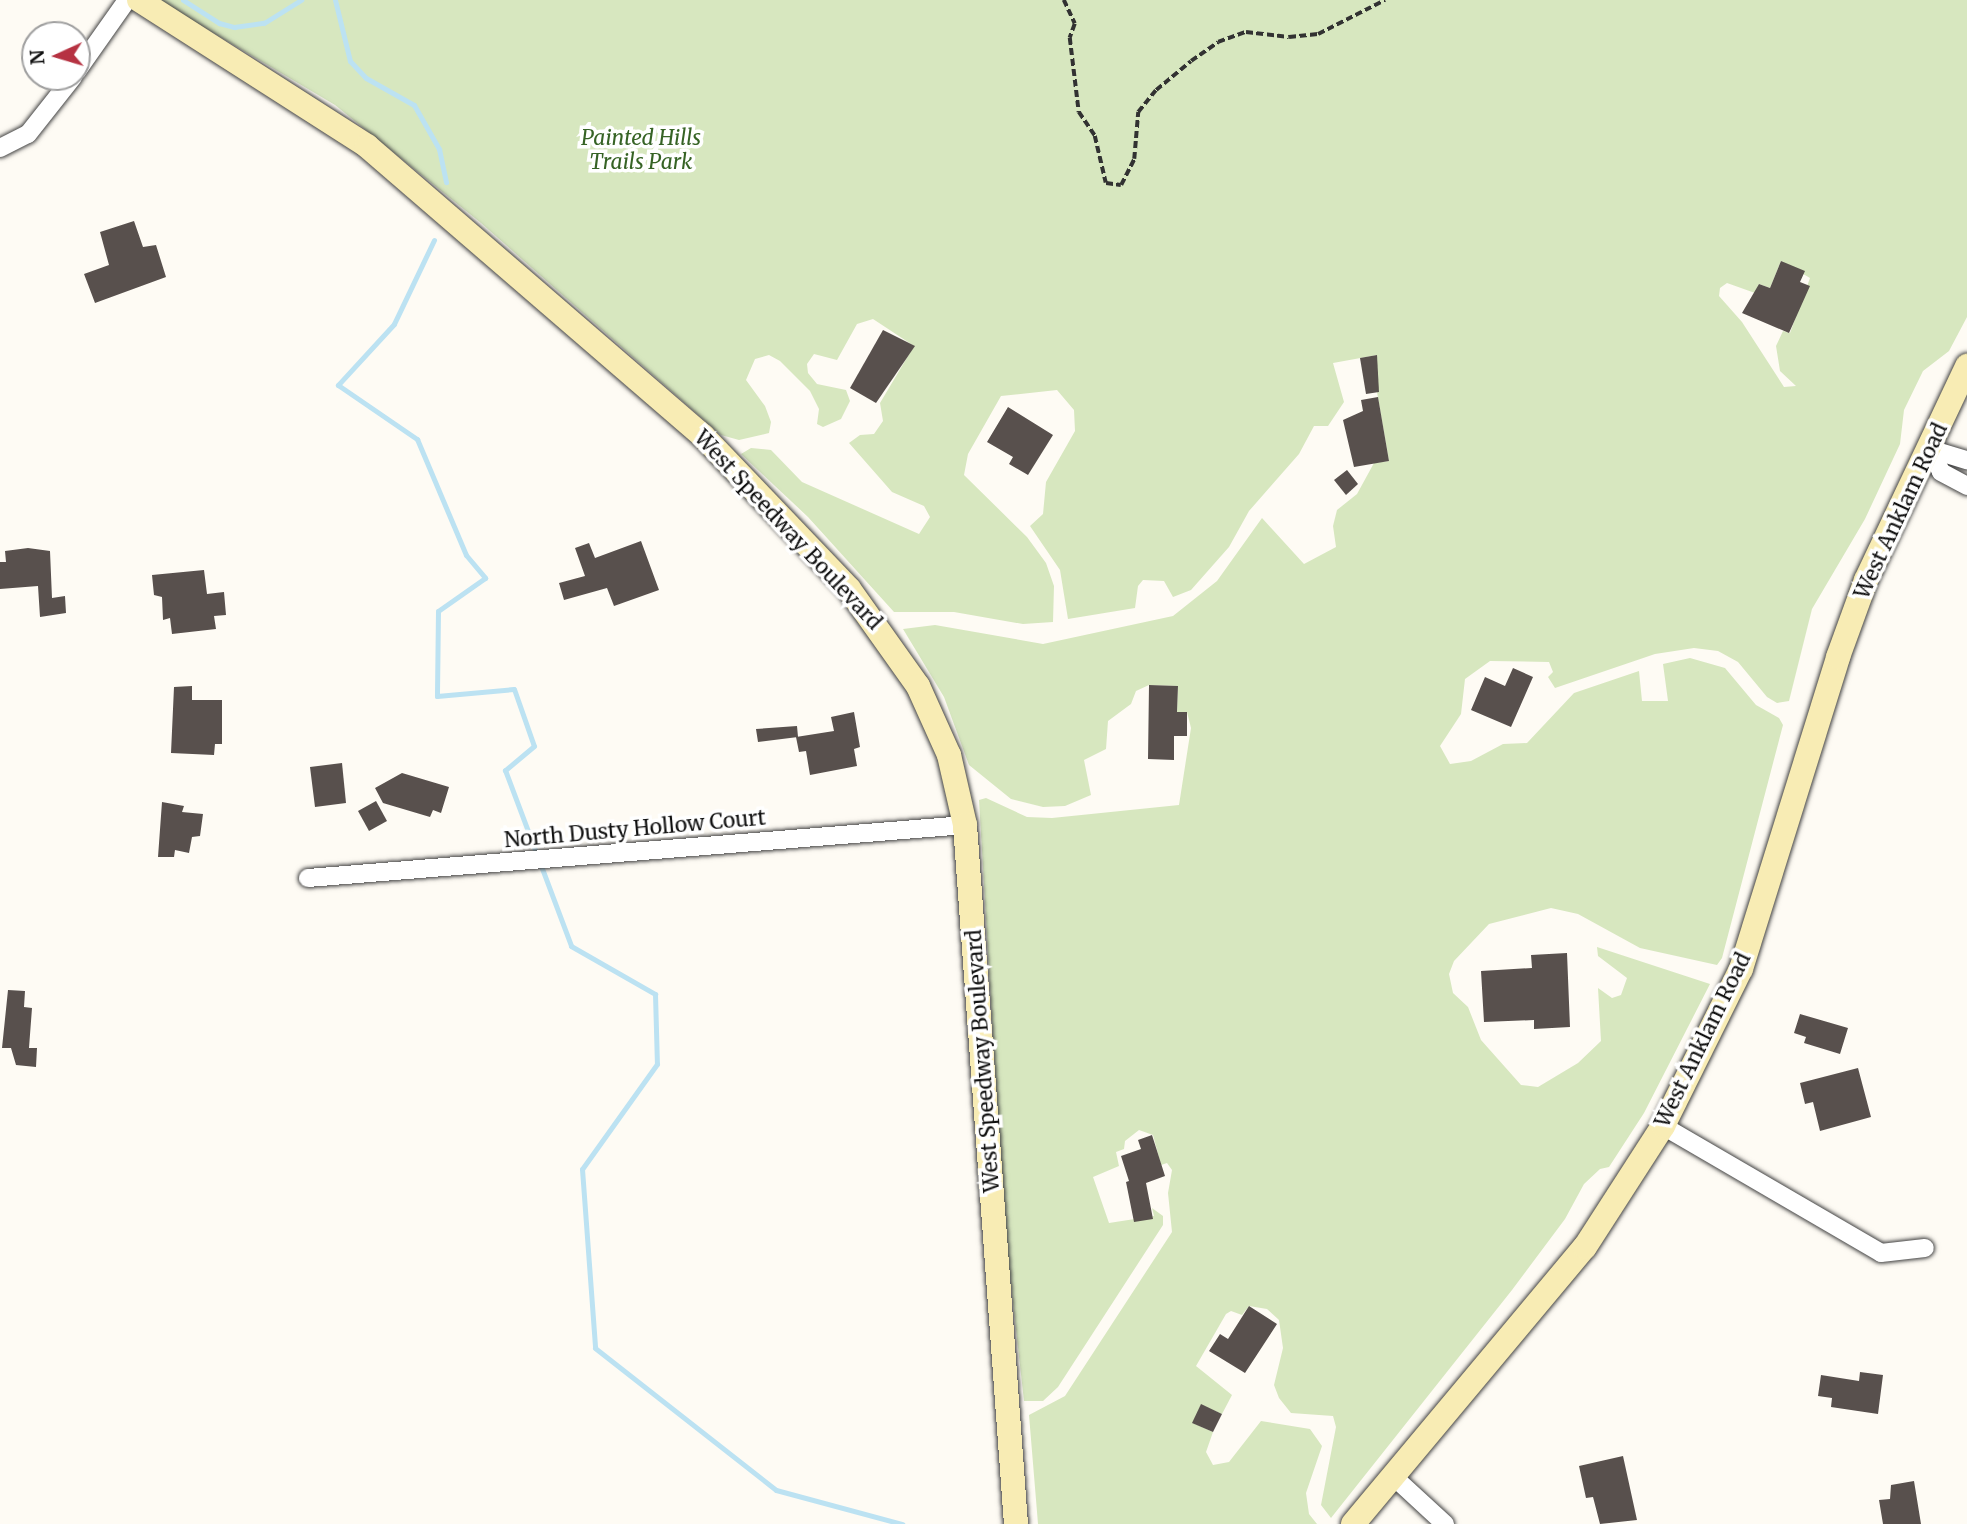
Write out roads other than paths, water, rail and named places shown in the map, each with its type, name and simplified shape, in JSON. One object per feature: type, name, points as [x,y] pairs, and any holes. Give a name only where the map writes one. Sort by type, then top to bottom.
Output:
[{"type":"main road","name":"West Speedway Boulevard","points":[[139,0],[367,146],[703,436],[880,627],[933,717],[956,775],[965,825],[1016,1524]]},
{"type":"main road","name":"West Anklam Road","points":[[1353,1524],[1395,1478],[1585,1247],[1663,1126],[1741,969],[1838,657],[1866,580],[1967,366]]},
{"type":"street","points":[[91,51],[127,0]]},
{"type":"street","points":[[0,148],[28,135],[62,91]]},
{"type":"street","points":[[1930,449],[1967,460]]},
{"type":"street","points":[[1930,449],[1941,472],[1967,486]]},
{"type":"street","name":"North Dusty Hollow Court","points":[[307,878],[965,825]]},
{"type":"street","points":[[1663,1126],[1881,1253],[1925,1248]]},
{"type":"street","points":[[1395,1478],[1445,1524]]},
{"type":"waterway","points":[[183,0],[219,23],[234,27],[264,23],[301,0]]},
{"type":"waterway","points":[[335,0],[350,61],[366,78],[414,105],[439,149],[446,182]]},
{"type":"waterway","points":[[434,240],[394,324],[338,385],[417,439],[466,555],[485,578],[438,611],[437,696],[514,689],[534,746],[505,770],[571,946],[655,994],[657,1064],[582,1169],[595,1348],[776,1490],[902,1524]]},
{"type":"park label","name":"Painted Hills Trails Park","points":[[641,150]]}]
